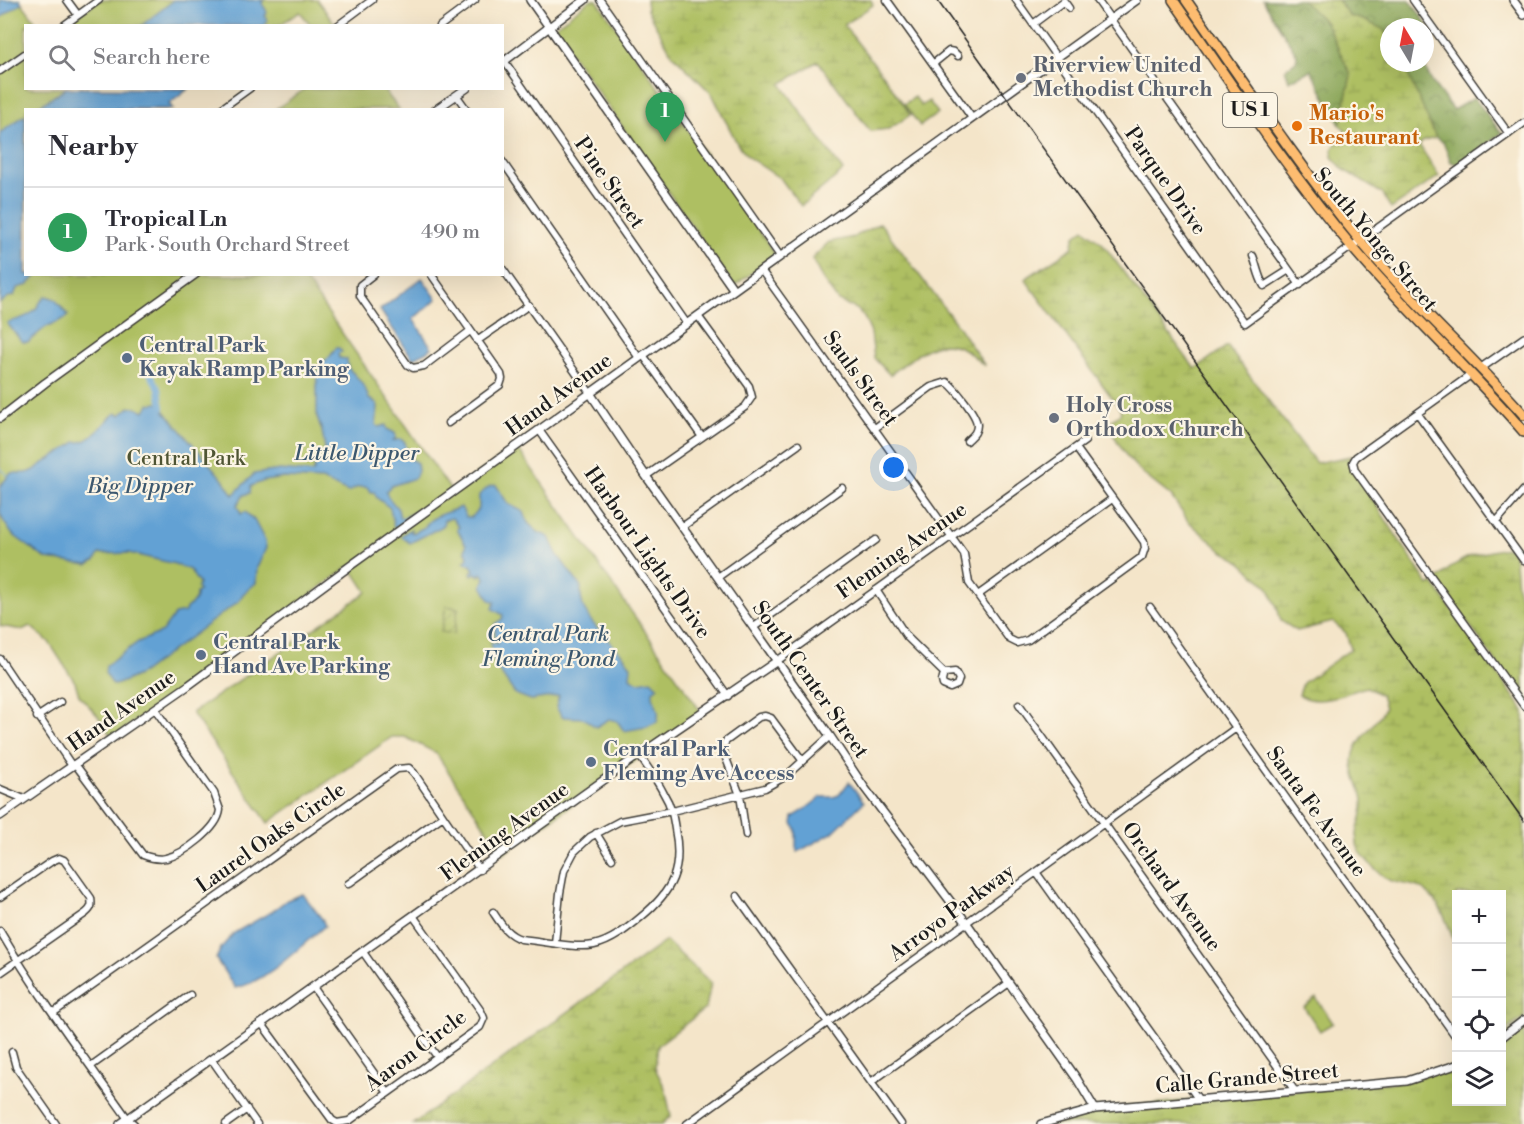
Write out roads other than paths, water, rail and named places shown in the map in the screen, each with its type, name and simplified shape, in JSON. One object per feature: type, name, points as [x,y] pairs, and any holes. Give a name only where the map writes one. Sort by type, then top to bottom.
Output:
[{"type":"main road","name":"South Yonge Street","points":[[1173,0],[1301,182],[1352,246],[1397,298],[1472,374],[1524,432]]},
{"type":"main road","name":"South Yonge Street","points":[[1186,0],[1319,189],[1360,240],[1419,306],[1492,379],[1524,415]]},
{"type":"main road","points":[[1232,85],[1257,111],[1265,112]]},
{"type":"main road","points":[[1462,364],[1481,369]]},
{"type":"main road","points":[[1472,374],[1492,379]]},
{"type":"street","points":[[67,0],[78,15]]},
{"type":"street","points":[[66,24],[99,0]]},
{"type":"street","points":[[340,24],[372,0]]},
{"type":"street","points":[[443,24],[475,0]]},
{"type":"street","points":[[530,0],[734,290]]},
{"type":"street","points":[[504,62],[585,0]]},
{"type":"street","points":[[600,0],[780,256]]},
{"type":"street","points":[[887,0],[972,118]]},
{"type":"street","name":"Parque Drive","points":[[1016,0],[1245,323],[1300,285]]},
{"type":"street","points":[[1097,0],[1300,285],[1524,123]]},
{"type":"street","name":"Hand Avenue","points":[[1,812],[24,799],[155,709],[1137,0]]},
{"type":"street","points":[[1413,0],[1509,134]]},
{"type":"street","points":[[1513,0],[1523,13]]},
{"type":"street","points":[[1033,24],[1064,1],[1069,8]]},
{"type":"street","points":[[933,64],[949,51],[958,56]]},
{"type":"street","points":[[0,71],[24,53]]},
{"type":"street","name":"Pine Street","points":[[504,62],[687,324]]},
{"type":"street","points":[[222,108],[247,90]]},
{"type":"street","points":[[438,108],[464,90]]},
{"type":"street","points":[[457,96],[465,108]]},
{"type":"street","points":[[504,164],[641,357],[702,437]]},
{"type":"street","points":[[1253,256],[1259,270],[1258,275],[1264,285],[1289,270]]},
{"type":"street","name":"Sauls Street","points":[[761,270],[964,554],[967,578],[1009,639],[1017,643],[1028,640],[1145,553],[1144,542],[1112,499]]},
{"type":"street","name":"South Center Street","points":[[504,271],[864,787],[966,922],[1077,1079],[1095,1109]]},
{"type":"street","points":[[0,418],[30,393],[193,276]]},
{"type":"street","points":[[371,276],[360,285],[360,296],[408,365],[413,368],[424,366],[470,331]]},
{"type":"street","points":[[432,276],[501,374],[500,385],[448,423]]},
{"type":"street","points":[[477,341],[529,305]]},
{"type":"street","points":[[646,476],[745,407],[752,397],[749,386],[698,316]]},
{"type":"street","points":[[1481,369],[1524,338]]},
{"type":"street","points":[[1472,374],[1356,457],[1353,462],[1355,470],[1524,706]]},
{"type":"street","points":[[875,428],[932,387],[946,382],[952,386],[977,423],[974,435],[967,441]]},
{"type":"street","points":[[1418,414],[1524,561]]},
{"type":"street","name":"Harbour Lights Drive","points":[[539,430],[728,696]]},
{"type":"street","name":"Fleming Avenue","points":[[120,1124],[131,1121],[313,987],[639,755],[728,696],[1085,441]]},
{"type":"street","points":[[682,527],[798,445]]},
{"type":"street","points":[[978,595],[1112,499],[1076,448]]},
{"type":"street","points":[[718,577],[842,488]]},
{"type":"street","points":[[1496,522],[1524,490]]},
{"type":"street","points":[[754,627],[876,540]]},
{"type":"street","points":[[876,590],[907,637],[944,673]]},
{"type":"street","name":"Santa Fe Avenue","points":[[1150,607],[1452,1030]]},
{"type":"street","points":[[0,659],[73,765],[143,855],[165,859],[188,847],[213,826],[220,810],[214,793],[155,709]]},
{"type":"street","points":[[38,717],[60,702]]},
{"type":"street","name":"Orchard Avenue","points":[[1019,704],[1295,1090]]},
{"type":"street","points":[[746,835],[740,795],[723,746],[726,741],[759,717],[765,716],[771,718],[802,760]]},
{"type":"street","name":"Arroyo Parkway","points":[[687,1124],[1236,728]]},
{"type":"street","points":[[555,943],[564,871],[574,852],[596,832],[620,821],[740,795],[773,784],[786,776],[830,736]]},
{"type":"street","points":[[493,912],[505,930],[513,937],[592,945],[608,940],[636,921],[664,896],[678,864],[672,811],[665,795],[639,755]]},
{"type":"street","name":"Laurel Oaks Circle","points":[[53,1013],[397,769],[409,768],[414,773],[480,870]]},
{"type":"street","points":[[0,789],[24,799]]},
{"type":"street","points":[[348,884],[443,816]]},
{"type":"street","points":[[596,832],[612,859]]},
{"type":"street","points":[[0,897],[59,858],[64,860],[91,898],[91,910],[0,973]]},
{"type":"street","points":[[1036,872],[1199,1100]]},
{"type":"street","points":[[737,896],[901,1124]]},
{"type":"street","name":"Aaron Circle","points":[[262,1024],[332,1120],[337,1123],[349,1121],[480,1028],[483,1018],[481,1011],[414,917]]},
{"type":"street","points":[[0,931],[53,1013],[131,1121]]},
{"type":"street","points":[[363,952],[438,1058]]},
{"type":"street","points":[[871,1082],[1009,983]]},
{"type":"street","points":[[313,987],[388,1093]]},
{"type":"street","points":[[91,1066],[190,995]]},
{"type":"street","points":[[1506,1034],[1524,1020]]},
{"type":"street","points":[[12,1052],[16,1067],[56,1124]]},
{"type":"street","points":[[212,1060],[257,1124]]},
{"type":"street","name":"Calle Grande Street","points":[[1041,1124],[1095,1109],[1407,1081],[1452,1066]]},
{"type":"street","points":[[226,1124],[247,1108]]},
{"type":"water","points":[[0,0],[20,0],[22,3],[0,18]]},
{"type":"water","points":[[174,0],[264,0],[262,3],[267,12],[265,24],[143,24]]},
{"type":"water","points":[[63,90],[187,90],[169,104],[172,108],[36,108]]},
{"type":"water","points":[[24,116],[24,276],[36,276],[28,285],[17,288],[14,296],[0,303],[0,133]]},
{"type":"water","points":[[422,278],[437,299],[413,319],[432,348],[413,359],[380,310]]},
{"type":"water","points":[[46,296],[55,299],[68,315],[46,327],[28,342],[22,342],[7,323],[31,314]]},
{"type":"water","name":"Big Dipper","points":[[336,348],[342,352],[338,353],[339,358],[347,359],[348,368],[361,382],[369,399],[377,403],[376,425],[379,427],[386,425],[387,429],[395,433],[396,437],[393,441],[400,439],[405,442],[407,457],[417,463],[418,471],[415,478],[391,486],[386,491],[388,497],[398,509],[400,518],[419,510],[394,528],[390,508],[367,487],[358,487],[348,492],[322,480],[284,478],[251,486],[250,493],[244,495],[237,505],[241,514],[245,512],[254,520],[265,541],[266,548],[257,568],[256,583],[243,594],[239,601],[142,673],[113,685],[105,673],[106,666],[138,642],[162,632],[175,614],[185,612],[195,600],[199,584],[190,570],[129,553],[99,554],[95,561],[88,565],[46,559],[12,534],[4,522],[0,513],[0,486],[11,473],[33,471],[76,442],[93,436],[116,413],[121,415],[132,407],[145,411],[149,404],[158,403],[224,481],[233,495],[254,474],[280,470],[313,473],[325,448],[317,417],[317,378],[321,363],[329,358]]},
{"type":"water","name":"Central Park Fleming Pond","points":[[496,485],[508,504],[524,512],[528,523],[538,532],[549,537],[557,554],[581,587],[581,599],[591,621],[631,666],[630,677],[638,682],[651,680],[658,687],[653,691],[658,713],[657,722],[646,727],[624,731],[617,721],[609,719],[596,727],[583,718],[562,717],[556,707],[559,696],[531,700],[515,694],[493,659],[491,642],[498,644],[498,640],[495,639],[495,624],[502,619],[503,615],[493,609],[495,602],[490,600],[482,586],[485,578],[483,574],[472,575],[471,572],[474,570],[471,565],[464,562],[468,558],[465,551],[466,545],[457,529],[459,527],[452,518],[444,520],[443,526],[410,543],[401,536],[411,529],[413,533],[425,527],[435,517],[461,507],[466,517],[472,517],[479,509],[479,495],[490,486]]},
{"type":"water","points":[[849,782],[864,802],[832,833],[798,852],[796,829],[792,824],[793,817],[821,797],[839,795]]},
{"type":"water","points":[[303,894],[325,926],[271,971],[247,985],[235,988],[216,959],[221,948],[234,933],[287,900]]},
{"type":"waterway","points":[[145,364],[159,389],[162,408]]},
{"type":"waterway","points":[[0,468],[8,476]]},
{"type":"railway","points":[[937,0],[1524,821]]},
{"type":"place","name":"Riverview United Methodist Church","points":[[1021,78]]},
{"type":"place","name":"Mario's Restaurant","points":[[1297,126]]},
{"type":"place","name":"Tropical Ln","points":[[665,142]]},
{"type":"place","name":"Central Park Kayak Ramp Parking","points":[[127,358]]},
{"type":"place","name":"Holy Cross Orthodox Church","points":[[1054,418]]},
{"type":"place","name":"Central Park Hand Ave Parking","points":[[201,655]]},
{"type":"place","name":"Central Park Fleming Ave Access","points":[[591,762]]},
{"type":"water label","name":"Little Dipper","points":[[357,453]]},
{"type":"park label","name":"Central Park","points":[[186,459]]}]
